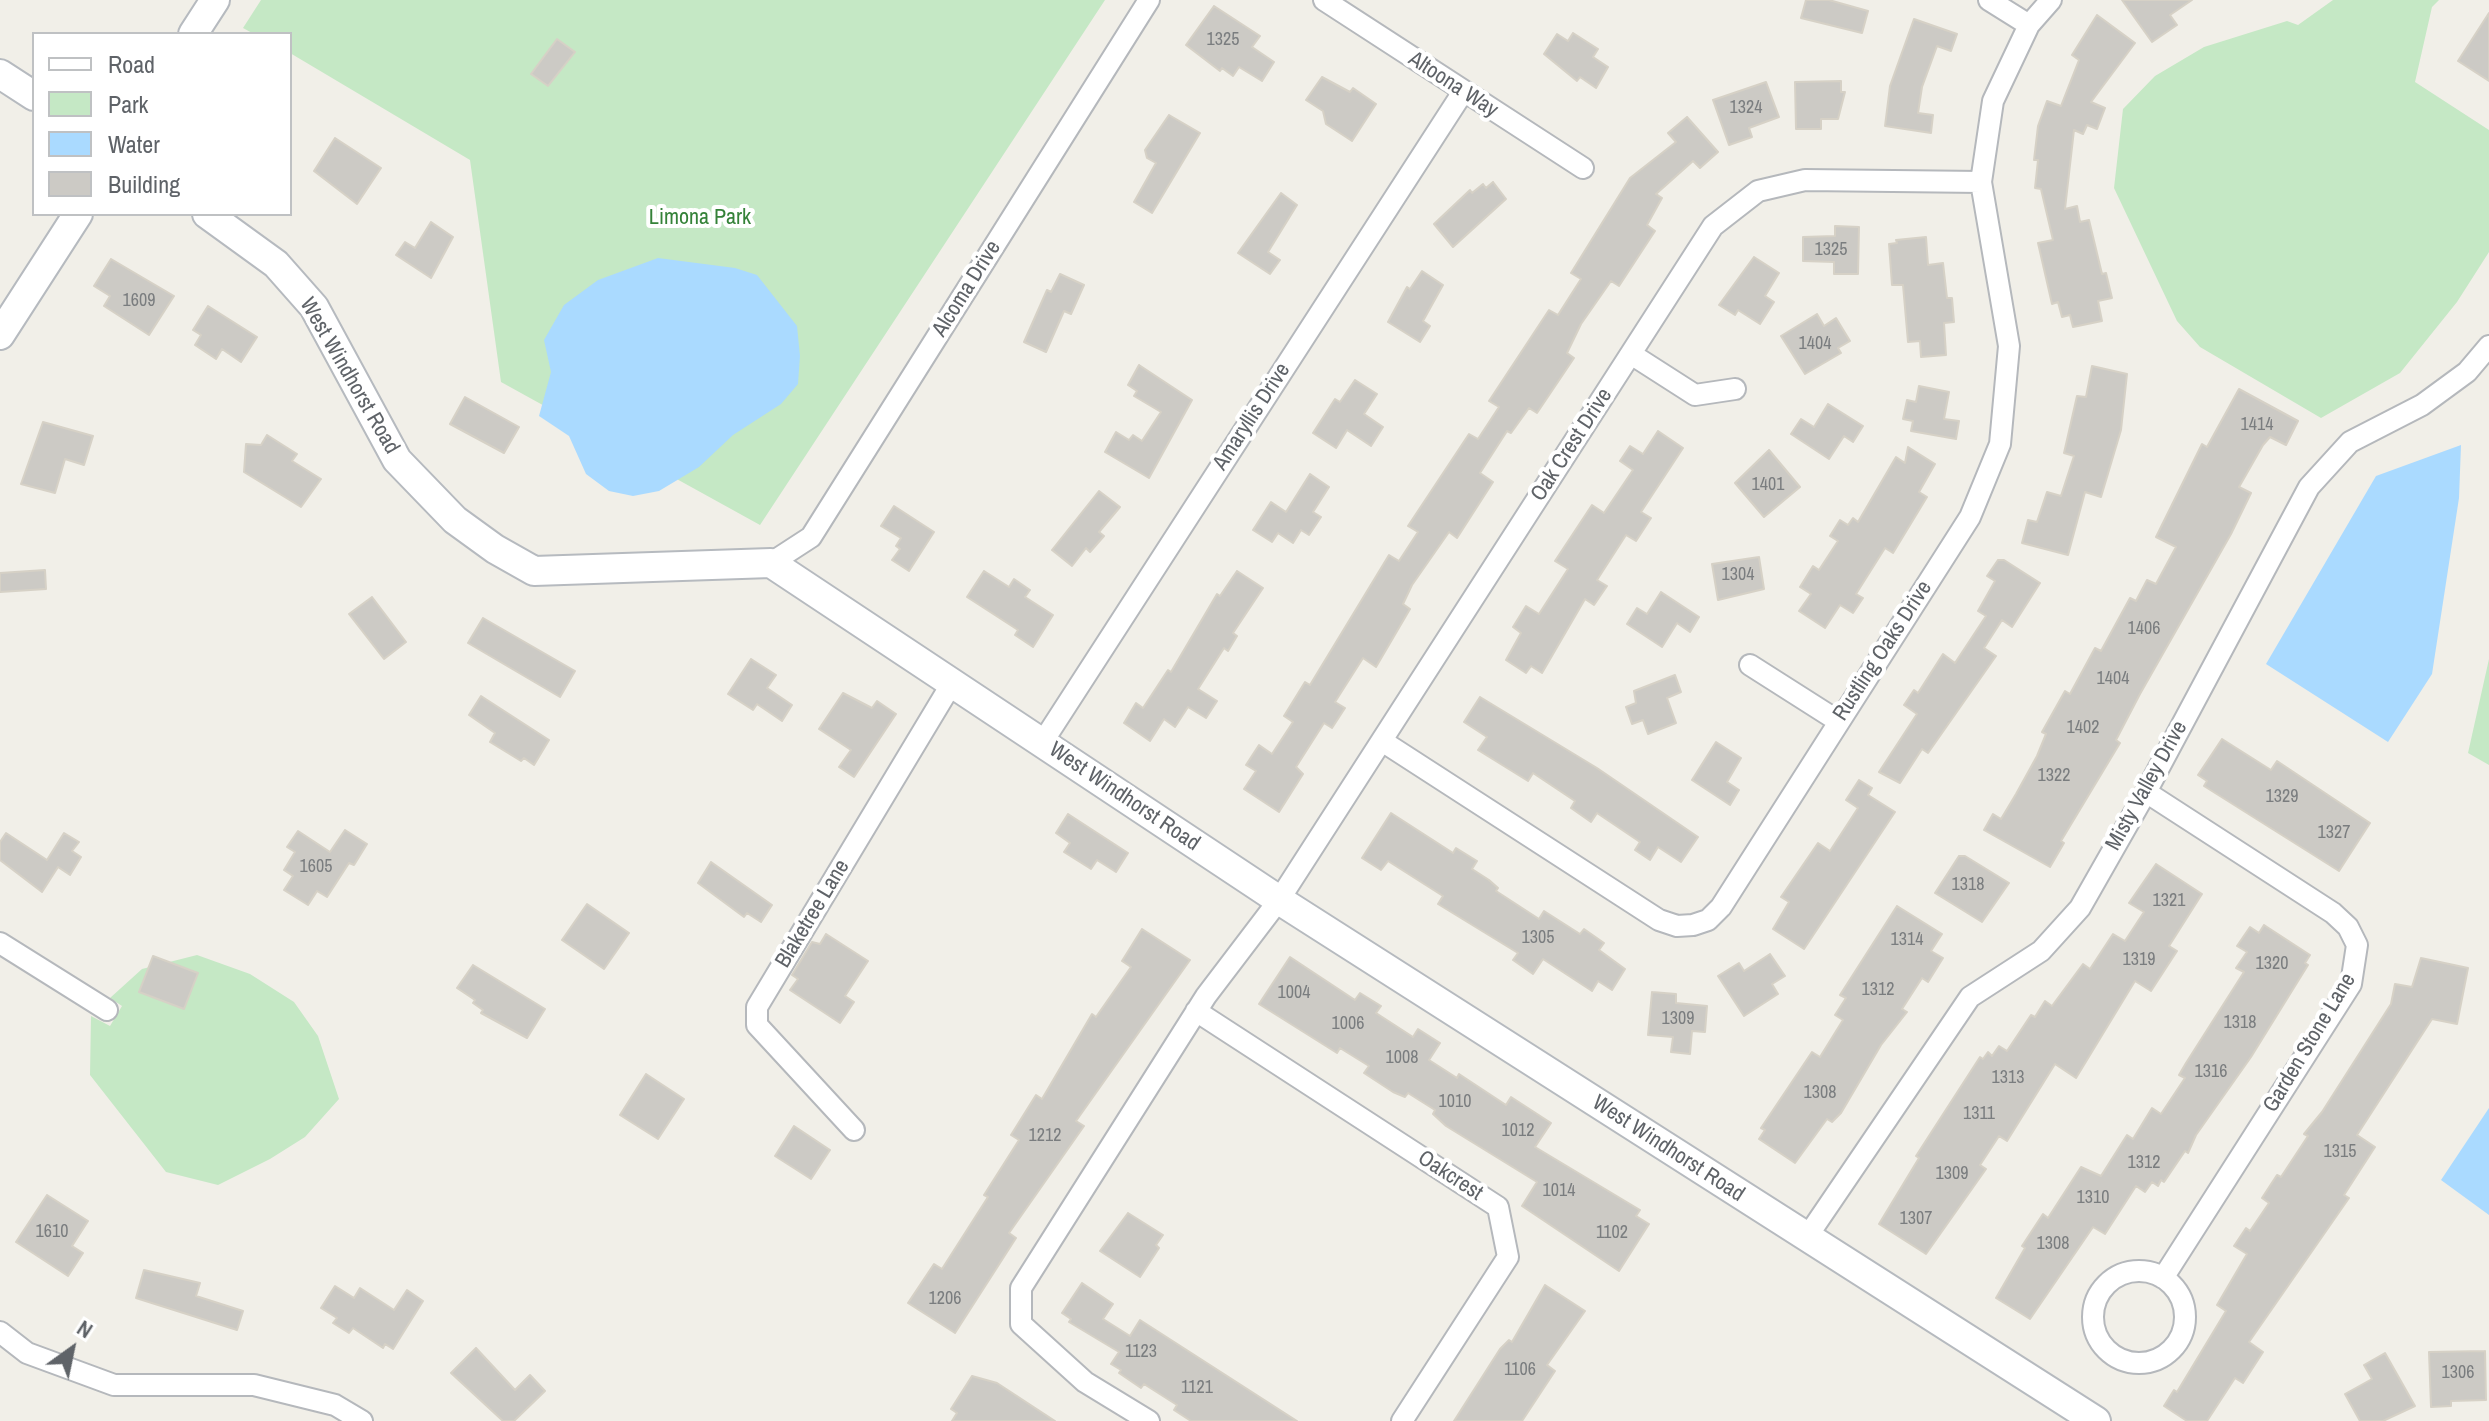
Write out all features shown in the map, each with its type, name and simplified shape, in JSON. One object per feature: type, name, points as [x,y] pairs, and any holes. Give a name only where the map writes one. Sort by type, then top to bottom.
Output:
[{"type":"street","points":[[194,32],[215,0]]},
{"type":"street","name":"Alcoma Drive","points":[[771,563],[811,537],[1149,0]]},
{"type":"street","name":"Altoona Way","points":[[1324,0],[1583,168]]},
{"type":"street","points":[[1989,0],[2029,25]]},
{"type":"street","name":"Rustling Oaks Drive","points":[[1382,741],[1659,920],[1677,926],[1708,920],[1721,907],[1970,517],[2000,444],[2009,346],[1981,182],[1993,101],[2029,25],[2051,0]]},
{"type":"street","points":[[0,74],[32,95]]},
{"type":"street","name":"Amaryllis Drive","points":[[1042,743],[1463,92]]},
{"type":"street","name":"Oak Crest Drive","points":[[1279,900],[1713,226],[1758,191],[1805,180],[1981,182]]},
{"type":"street","points":[[0,335],[77,216]]},
{"type":"street","name":"West Windhorst Road","points":[[210,216],[276,264],[314,307],[397,460],[455,520],[495,549],[534,571],[771,563],[1279,900],[2096,1421]]},
{"type":"street","name":"Misty Valley Drive","points":[[1807,1237],[1970,997],[2041,951],[2080,908],[2146,792],[2309,487],[2350,442],[2422,405],[2467,372],[2489,346]]},
{"type":"street","points":[[1631,354],[1695,395],[1735,389]]},
{"type":"street","points":[[1750,665],[1838,721]]},
{"type":"street","name":"Blaketree Lane","points":[[854,1130],[757,1025],[757,1007],[952,683]]},
{"type":"street","name":"Garden Stone Lane","points":[[2146,792],[2333,913],[2348,927],[2357,945],[2351,984],[2163,1278]]},
{"type":"street","points":[[1149,1421],[1085,1382],[1021,1324],[1021,1288],[1196,1011],[1279,900]]},
{"type":"street","points":[[0,943],[107,1010]]},
{"type":"street","name":"Oakcrest","points":[[1196,1011],[1498,1207],[1508,1257],[1402,1421]]},
{"type":"street","points":[[2149,1272],[2163,1278],[2182,1302],[2185,1318],[2174,1347],[2163,1357],[2148,1363],[2117,1358],[2096,1336],[2093,1322],[2099,1294],[2120,1275],[2149,1272]]},
{"type":"street","points":[[0,1332],[27,1353],[114,1385],[254,1385],[335,1405],[362,1421]]},
{"type":"green space","name":"Limona Park","points":[[261,0],[1105,0],[760,525],[501,382],[470,160],[292,54],[292,32],[250,32],[243,28]]},
{"type":"green space","points":[[2333,0],[2439,0],[2432,7],[2415,82],[2489,130],[2489,252],[2457,302],[2400,373],[2321,418],[2200,347],[2177,321],[2114,188],[2123,109],[2155,76],[2204,47],[2287,21],[2298,25]]},
{"type":"green space","points":[[2489,659],[2489,765],[2468,753]]},
{"type":"green space","points":[[197,955],[250,974],[294,1002],[318,1036],[339,1099],[305,1137],[218,1185],[166,1172],[90,1075],[91,1016],[110,1026],[122,1006],[110,998],[142,969]]},
{"type":"water","points":[[658,258],[735,268],[757,275],[797,326],[800,356],[798,384],[781,404],[733,435],[699,467],[659,491],[633,496],[609,491],[586,474],[569,436],[539,416],[551,372],[544,340],[564,305],[598,280]]},
{"type":"water","points":[[2461,445],[2459,498],[2432,674],[2388,742],[2266,664],[2376,476]]},
{"type":"water","points":[[2489,1108],[2489,1215],[2441,1180]]},
{"type":"building","points":[[1806,0],[1829,0],[1868,11],[1862,33],[1801,18]]},
{"type":"building","points":[[2122,0],[2192,0],[2170,15],[2177,25],[2152,42]]},
{"type":"building","points":[[1214,6],[1260,36],[1252,47],[1274,62],[1262,81],[1239,67],[1233,76],[1222,68],[1220,71],[1186,45]]},
{"type":"building","points":[[2489,13],[2489,81],[2458,61]]},
{"type":"building","points":[[2097,15],[2135,43],[2091,102],[2105,108],[2097,129],[2087,125],[2083,134],[2074,130],[2065,209],[2077,206],[2080,222],[2089,220],[2102,274],[2106,273],[2112,298],[2098,301],[2102,321],[2073,327],[2070,315],[2062,317],[2058,302],[2052,304],[2038,243],[2053,240],[2041,189],[2035,188],[2038,160],[2034,160],[2038,126],[2047,101],[2061,106],[2079,60],[2072,55]]},
{"type":"building","points":[[1914,19],[1957,34],[1951,51],[1937,46],[1922,87],[1918,113],[1933,115],[1931,133],[1885,126],[1890,86]]},
{"type":"building","points":[[1573,33],[1598,49],[1593,57],[1608,67],[1596,88],[1580,77],[1577,81],[1544,54],[1557,34],[1568,41]]},
{"type":"building","points":[[557,39],[575,52],[548,86],[531,74]]},
{"type":"building","points":[[1322,77],[1350,92],[1353,88],[1376,104],[1352,141],[1326,124],[1323,111],[1306,100]]},
{"type":"building","points":[[1841,81],[1841,92],[1845,92],[1838,119],[1821,119],[1821,129],[1796,129],[1795,82]]},
{"type":"building","points":[[1766,82],[1779,117],[1749,128],[1752,137],[1729,145],[1713,100]]},
{"type":"building","points":[[1169,115],[1200,133],[1152,213],[1134,202],[1156,163],[1147,158],[1145,150]]},
{"type":"building","points":[[1687,117],[1718,152],[1700,168],[1693,161],[1656,194],[1662,198],[1647,225],[1655,231],[1619,286],[1611,281],[1581,324],[1567,353],[1574,358],[1537,413],[1529,408],[1511,433],[1507,431],[1480,473],[1493,482],[1457,538],[1449,532],[1412,585],[1403,604],[1410,609],[1376,667],[1363,658],[1335,702],[1345,708],[1332,728],[1324,723],[1296,767],[1303,774],[1279,812],[1244,789],[1256,771],[1246,765],[1259,745],[1272,754],[1293,722],[1284,716],[1305,682],[1310,685],[1389,555],[1399,561],[1418,532],[1408,526],[1469,434],[1478,439],[1499,407],[1489,401],[1549,310],[1558,315],[1581,279],[1571,273],[1630,178],[1676,142],[1668,133]]},
{"type":"building","points":[[335,138],[381,168],[357,204],[314,171]]},
{"type":"building","points":[[1493,182],[1506,199],[1453,247],[1434,224],[1470,190],[1472,193],[1483,184],[1486,188]]},
{"type":"building","points":[[1281,193],[1297,205],[1268,252],[1280,260],[1270,274],[1238,253]]},
{"type":"building","points":[[431,222],[453,237],[431,278],[396,255],[405,242],[415,248]]},
{"type":"building","points":[[1835,226],[1859,227],[1858,274],[1834,274],[1834,262],[1803,261],[1803,237],[1835,236]]},
{"type":"building","points":[[1926,237],[1928,265],[1943,263],[1947,298],[1952,298],[1954,322],[1944,323],[1946,355],[1921,357],[1920,341],[1908,342],[1903,285],[1892,285],[1889,244],[1897,243],[1896,240]]},
{"type":"building","points":[[1754,257],[1779,273],[1765,296],[1774,302],[1760,324],[1738,310],[1735,315],[1719,305]]},
{"type":"building","points":[[111,259],[174,296],[149,335],[104,306],[110,296],[94,286]]},
{"type":"building","points":[[1422,271],[1443,285],[1423,321],[1430,326],[1420,342],[1388,322],[1407,287],[1410,289]]},
{"type":"building","points":[[1060,274],[1084,285],[1071,314],[1064,311],[1046,352],[1024,342],[1047,290],[1051,292]]},
{"type":"building","points":[[208,306],[257,337],[241,362],[222,349],[216,359],[195,345],[201,335],[193,330]]},
{"type":"building","points":[[1817,314],[1824,326],[1836,318],[1850,341],[1838,348],[1841,353],[1805,374],[1781,336]]},
{"type":"building","points":[[1139,365],[1192,400],[1149,478],[1105,452],[1116,432],[1129,440],[1133,435],[1142,441],[1161,412],[1134,396],[1137,391],[1128,385]]},
{"type":"building","points":[[2092,366],[2127,374],[2121,430],[2101,497],[2085,492],[2068,555],[2022,543],[2028,520],[2037,522],[2047,492],[2061,496],[2074,456],[2064,453],[2077,396],[2086,397]]},
{"type":"building","points":[[1355,380],[1377,394],[1364,414],[1383,427],[1371,446],[1347,430],[1336,448],[1313,433],[1335,399],[1340,402]]},
{"type":"building","points":[[1919,386],[1949,392],[1944,419],[1959,421],[1956,439],[1911,431],[1913,421],[1903,419],[1907,400],[1916,402]]},
{"type":"building","points":[[2239,389],[2298,421],[2286,445],[2270,437],[2239,487],[2251,493],[2231,534],[2140,694],[2116,740],[2120,743],[2061,841],[2064,843],[2050,867],[1984,830],[1993,814],[2001,819],[2037,756],[2046,734],[2042,732],[2065,691],[2070,694],[2095,648],[2101,651],[2130,598],[2136,601],[2147,580],[2156,584],[2176,547],[2156,537],[2202,444],[2207,447]]},
{"type":"building","points":[[465,397],[519,427],[504,453],[450,424]]},
{"type":"building","points":[[1828,404],[1863,426],[1853,442],[1844,436],[1829,459],[1791,434],[1801,419],[1814,427]]},
{"type":"building","points":[[43,422],[93,436],[84,465],[65,459],[55,493],[21,484]]},
{"type":"building","points":[[1658,431],[1683,448],[1641,512],[1651,518],[1636,541],[1626,535],[1597,580],[1607,586],[1594,605],[1585,599],[1542,673],[1531,666],[1526,673],[1506,660],[1521,633],[1513,627],[1526,606],[1539,614],[1568,569],[1555,561],[1592,505],[1604,513],[1633,470],[1620,461],[1630,446],[1643,454]]},
{"type":"building","points":[[267,435],[297,454],[292,461],[321,479],[301,507],[244,472],[246,444],[261,445]]},
{"type":"building","points":[[1908,447],[1935,464],[1919,492],[1927,497],[1893,553],[1885,548],[1856,594],[1863,598],[1853,613],[1840,605],[1825,628],[1799,611],[1811,594],[1800,587],[1813,566],[1819,570],[1838,541],[1830,536],[1840,520],[1848,525],[1853,518],[1858,522],[1896,457],[1905,463]]},
{"type":"building","points":[[1769,450],[1800,487],[1764,517],[1735,483]]},
{"type":"building","points":[[1310,474],[1329,487],[1313,512],[1321,517],[1309,535],[1301,530],[1293,543],[1278,533],[1272,542],[1253,530],[1271,502],[1286,512]]},
{"type":"building","points":[[1099,491],[1120,507],[1099,532],[1104,536],[1090,552],[1086,548],[1072,566],[1052,550]]},
{"type":"building","points":[[894,506],[934,532],[909,571],[892,560],[900,549],[896,546],[901,538],[881,526]]},
{"type":"building","points":[[1759,557],[1764,589],[1718,600],[1712,564]]},
{"type":"building","points":[[1998,560],[2004,560],[2040,583],[2012,627],[2002,620],[1984,648],[1996,656],[1928,753],[1922,749],[1900,783],[1879,772],[1917,714],[1904,705],[1914,690],[1918,693],[1943,654],[1955,663],[1986,616],[1978,611],[1995,581],[1987,576]]},
{"type":"building","points":[[45,570],[46,589],[0,592],[0,573]]},
{"type":"building","points":[[984,571],[1009,587],[1014,579],[1030,590],[1025,597],[1053,615],[1033,647],[1015,635],[1018,630],[967,597]]},
{"type":"building","points":[[1237,571],[1263,588],[1233,633],[1237,636],[1228,651],[1224,648],[1198,689],[1217,701],[1206,718],[1188,707],[1175,727],[1164,719],[1150,741],[1124,723],[1136,703],[1143,708],[1168,670],[1171,672],[1217,594],[1220,596]]},
{"type":"building","points":[[1661,592],[1699,617],[1690,632],[1677,623],[1662,647],[1627,624],[1637,608],[1647,614]]},
{"type":"building","points":[[372,597],[406,642],[384,659],[349,614]]},
{"type":"building","points":[[483,618],[575,671],[560,697],[468,643]]},
{"type":"building","points":[[751,659],[776,675],[767,688],[792,705],[782,721],[757,704],[753,710],[728,694]]},
{"type":"building","points":[[1675,675],[1681,692],[1667,698],[1676,723],[1648,734],[1643,720],[1632,724],[1626,707],[1636,703],[1634,691]]},
{"type":"building","points":[[843,693],[872,708],[877,701],[896,714],[854,777],[839,767],[851,750],[819,729]]},
{"type":"building","points":[[481,696],[549,740],[534,765],[524,758],[521,761],[490,742],[495,733],[469,715]]},
{"type":"building","points":[[1480,697],[1597,768],[1698,837],[1681,862],[1658,847],[1650,860],[1635,850],[1640,842],[1597,813],[1591,822],[1571,808],[1575,801],[1533,773],[1528,781],[1478,750],[1487,737],[1464,722]]},
{"type":"building","points":[[2222,739],[2271,770],[2277,761],[2370,823],[2339,871],[2204,786],[2207,781],[2198,775]]},
{"type":"building","points":[[1716,742],[1741,758],[1727,782],[1739,790],[1730,805],[1692,780]]},
{"type":"building","points":[[1859,780],[1872,788],[1868,795],[1895,812],[1804,949],[1773,929],[1789,902],[1781,897],[1818,843],[1830,851],[1858,808],[1846,800]]},
{"type":"building","points":[[1391,813],[1453,853],[1456,848],[1477,861],[1472,869],[1498,888],[1496,891],[1539,919],[1544,911],[1580,934],[1584,929],[1604,943],[1599,950],[1625,969],[1612,990],[1598,981],[1592,991],[1543,959],[1533,974],[1513,960],[1518,953],[1438,904],[1443,896],[1388,861],[1381,870],[1362,858]]},
{"type":"building","points":[[1068,814],[1128,853],[1116,872],[1097,860],[1091,869],[1064,852],[1070,843],[1056,833]]},
{"type":"building","points":[[345,830],[367,844],[354,865],[349,863],[327,897],[317,891],[308,905],[284,890],[293,876],[284,870],[295,852],[287,847],[298,831],[330,852]]},
{"type":"building","points":[[6,833],[47,860],[64,833],[79,842],[72,851],[81,857],[70,875],[58,867],[42,892],[0,860],[0,842]]},
{"type":"building","points":[[1959,856],[1965,856],[2009,883],[1982,922],[1935,893]]},
{"type":"building","points":[[711,862],[772,905],[761,922],[747,913],[744,917],[698,883]]},
{"type":"building","points":[[2156,864],[2202,894],[2169,946],[2177,951],[2151,991],[2135,981],[2076,1078],[2055,1064],[2007,1141],[1999,1136],[1980,1165],[1986,1169],[1926,1254],[1879,1224],[1919,1158],[1916,1156],[1980,1057],[1983,1059],[1988,1052],[1992,1056],[1999,1046],[2007,1051],[2031,1015],[2035,1017],[2045,1001],[2052,1006],[2083,964],[2090,969],[2113,934],[2125,941],[2144,912],[2129,903]]},
{"type":"building","points":[[587,904],[629,933],[604,969],[562,940]]},
{"type":"building","points":[[1897,906],[1942,934],[1931,951],[1943,958],[1928,982],[1922,978],[1902,1009],[1907,1012],[1881,1045],[1841,1113],[1832,1122],[1827,1119],[1795,1163],[1759,1139],[1765,1130],[1761,1128],[1812,1052],[1820,1057],[1843,1020],[1835,1015],[1846,998],[1840,995]]},
{"type":"building","points":[[2264,925],[2310,955],[2305,963],[2308,965],[2251,1057],[2196,1135],[2188,1153],[2185,1151],[2158,1186],[2152,1182],[2145,1192],[2136,1186],[2105,1234],[2093,1227],[2030,1319],[1996,1298],[2025,1248],[2022,1246],[2043,1214],[2048,1218],[2081,1167],[2101,1176],[2127,1135],[2133,1139],[2152,1108],[2161,1114],[2185,1078],[2179,1075],[2186,1063],[2244,972],[2236,968],[2247,952],[2237,946],[2250,927],[2259,933]]},
{"type":"building","points":[[1142,929],[1190,960],[1076,1121],[1084,1126],[1009,1233],[1016,1238],[955,1333],[908,1303],[934,1264],[942,1269],[988,1197],[984,1195],[1019,1140],[1011,1135],[1036,1095],[1042,1099],[1092,1014],[1096,1017],[1131,967],[1122,961]]},
{"type":"building","points":[[826,934],[868,961],[845,996],[854,1002],[840,1023],[790,990],[798,979],[792,975],[812,942],[820,944]]},
{"type":"building","points":[[1770,954],[1785,976],[1772,984],[1778,994],[1744,1016],[1718,976],[1739,963],[1744,971]]},
{"type":"building","points":[[153,956],[198,973],[184,1009],[139,992]]},
{"type":"building","points":[[1290,957],[1355,1000],[1360,993],[1381,1006],[1376,1013],[1413,1037],[1418,1029],[1440,1043],[1429,1060],[1457,1078],[1459,1074],[1506,1105],[1511,1097],[1551,1123],[1535,1147],[1640,1210],[1636,1216],[1649,1224],[1619,1271],[1522,1206],[1537,1182],[1446,1126],[1433,1114],[1435,1110],[1408,1093],[1405,1097],[1393,1092],[1364,1073],[1369,1066],[1340,1048],[1337,1053],[1259,1004]]},
{"type":"building","points":[[2421,958],[2468,968],[2457,1024],[2432,1019],[2357,1135],[2375,1147],[2344,1195],[2349,1198],[2249,1342],[2263,1352],[2243,1383],[2235,1378],[2207,1421],[2187,1421],[2164,1406],[2174,1390],[2177,1392],[2226,1311],[2217,1305],[2247,1254],[2234,1246],[2246,1228],[2250,1231],[2269,1203],[2262,1198],[2277,1175],[2281,1177],[2308,1136],[2304,1134],[2322,1112],[2391,1004],[2395,984],[2412,987]]},
{"type":"building","points":[[473,965],[545,1009],[527,1038],[481,1013],[483,1010],[473,1003],[475,1000],[457,988]]},
{"type":"building","points":[[1652,992],[1676,994],[1676,1003],[1707,1006],[1705,1032],[1692,1031],[1690,1054],[1671,1052],[1673,1037],[1648,1035]]},
{"type":"building","points":[[646,1074],[684,1099],[658,1139],[620,1115]]},
{"type":"building","points":[[794,1126],[830,1150],[811,1179],[775,1156]]},
{"type":"building","points":[[47,1195],[88,1221],[72,1246],[83,1253],[68,1276],[16,1242]]},
{"type":"building","points":[[1128,1213],[1163,1235],[1156,1245],[1159,1248],[1140,1277],[1100,1251]]},
{"type":"building","points":[[144,1270],[200,1283],[196,1296],[243,1311],[237,1330],[136,1298]]},
{"type":"building","points":[[1082,1283],[1113,1304],[1103,1319],[1130,1336],[1140,1320],[1297,1421],[1191,1421],[1174,1410],[1177,1405],[1144,1384],[1141,1388],[1119,1373],[1121,1370],[1111,1364],[1119,1352],[1069,1322],[1071,1319],[1062,1313]]},
{"type":"building","points":[[1545,1285],[1585,1311],[1547,1365],[1555,1371],[1522,1421],[1454,1421],[1500,1349],[1509,1340],[1512,1342]]},
{"type":"building","points":[[335,1286],[354,1298],[360,1288],[394,1310],[407,1290],[423,1301],[393,1349],[385,1344],[383,1348],[353,1328],[349,1333],[333,1323],[337,1318],[321,1308]]},
{"type":"building","points":[[476,1348],[515,1390],[530,1375],[545,1391],[514,1421],[503,1421],[451,1373]]},
{"type":"building","points":[[2485,1351],[2486,1400],[2451,1401],[2451,1406],[2431,1407],[2429,1352]]},
{"type":"building","points":[[2385,1353],[2415,1406],[2383,1421],[2360,1421],[2345,1394],[2372,1379],[2364,1365]]},
{"type":"building","points":[[972,1376],[997,1383],[1055,1421],[952,1421],[957,1413],[951,1409]]}]
